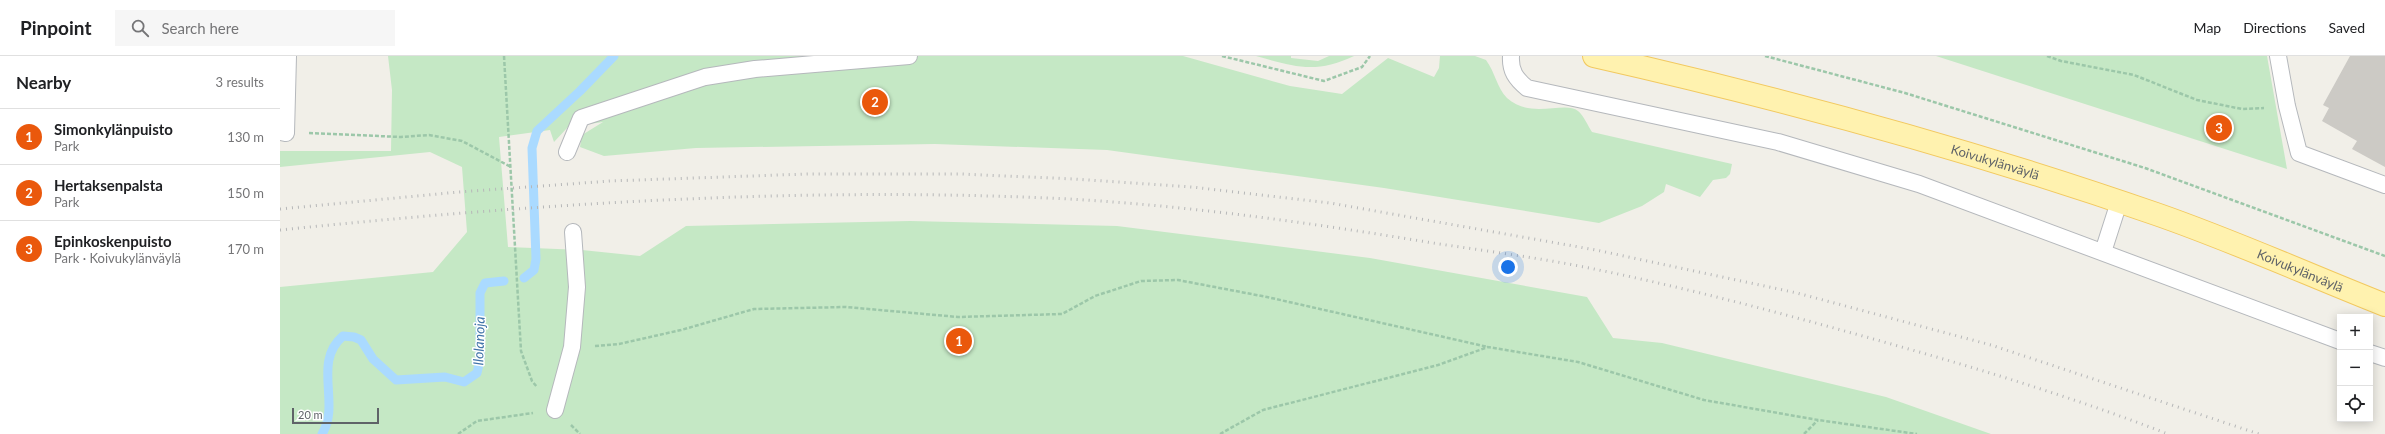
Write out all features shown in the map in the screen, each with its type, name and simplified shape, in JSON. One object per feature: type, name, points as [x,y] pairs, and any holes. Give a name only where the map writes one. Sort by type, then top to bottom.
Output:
[{"type":"main road","name":"Koivukylänväylä","points":[[1594,56],[1792,103],[1920,138],[2158,215],[2385,305]]},
{"type":"lane","points":[[283,132],[288,56]]},
{"type":"lane","points":[[567,152],[581,118],[705,77],[756,69],[909,56]]},
{"type":"lane","points":[[1511,56],[1511,64],[1516,79],[1527,88],[1778,142],[1919,184],[2337,340]]},
{"type":"lane","points":[[2278,56],[2287,106],[2299,153],[2385,185]]},
{"type":"lane","points":[[2103,252],[2119,202]]},
{"type":"lane","points":[[555,410],[572,348],[577,287],[573,232]]},
{"type":"lane","points":[[2373,354],[2385,358]]},
{"type":"path","points":[[504,56],[521,351],[532,381],[555,410]]},
{"type":"path","points":[[1222,56],[1324,81],[1362,66],[1370,56]]},
{"type":"path","points":[[1765,56],[1905,93],[2145,168],[2385,256]]},
{"type":"path","points":[[2047,56],[2060,61],[2134,75],[2197,100],[2242,109],[2287,106]]},
{"type":"path","points":[[283,132],[401,137],[429,135],[462,141],[511,167]]},
{"type":"path","points":[[572,348],[619,344],[681,330],[754,309],[846,308],[958,317],[1062,314],[1095,296],[1141,281],[1178,280],[1267,297],[1488,346],[1578,362],[1704,400],[1818,420],[1917,434]]},
{"type":"path","points":[[1220,434],[1263,410],[1438,365],[1488,346]]},
{"type":"path","points":[[458,434],[477,421],[555,410]]},
{"type":"path","points":[[1804,434],[1818,420]]},
{"type":"green space","points":[[388,56],[1183,56],[1290,86],[1342,94],[1388,58],[1434,77],[1439,68],[1440,56],[1475,56],[1486,60],[1504,94],[1516,104],[1526,108],[1537,109],[1572,108],[1580,113],[1592,132],[1732,164],[1730,174],[1726,178],[1713,180],[1700,197],[1666,184],[1664,192],[1642,206],[1599,223],[1384,188],[1107,150],[935,144],[696,148],[604,156],[580,147],[582,135],[603,122],[568,127],[554,142],[550,130],[499,137],[508,247],[582,250],[640,256],[686,226],[910,221],[1117,226],[1370,258],[1587,297],[1613,338],[1662,343],[1886,397],[1991,434],[280,434],[280,287],[433,272],[467,232],[462,167],[430,152],[280,167],[280,151],[391,151],[392,90]]},
{"type":"green space","points":[[1256,56],[1291,56],[1291,58],[1318,61],[1329,56],[1354,56],[1328,65],[1305,67],[1294,66]]},
{"type":"green space","points":[[1936,56],[2267,56],[2287,169]]},
{"type":"building","points":[[2350,56],[2385,56],[2385,167],[2352,149],[2357,141],[2322,121],[2329,108],[2323,105]]},
{"type":"waterway","name":"Ilolanoja","points":[[524,278],[534,270],[536,259],[532,148],[537,131],[580,91],[614,56]]},
{"type":"waterway","name":"Ilolanoja","points":[[322,434],[327,422],[329,410],[329,358],[334,346],[343,336],[354,337],[361,340],[373,359],[396,380],[445,377],[464,382],[477,373],[480,360],[480,293],[485,283],[504,281]]},
{"type":"railway","points":[[280,209],[459,192],[610,181],[807,174],[961,174],[1074,179],[1192,187],[1330,203],[1596,250],[1797,293],[1991,345],[2259,434]]},
{"type":"railway","points":[[280,230],[378,220],[575,205],[773,196],[970,195],[1069,199],[1160,206],[1251,216],[1534,258],[1667,285],[1812,322],[1956,363],[2063,396],[2168,434]]},
{"type":"place","name":"Hertaksenpalsta","points":[[875,102]]},
{"type":"place","name":"Epinkoskenpuisto","points":[[2219,128]]},
{"type":"place","name":"Simonkylänpuisto","points":[[959,341]]}]
